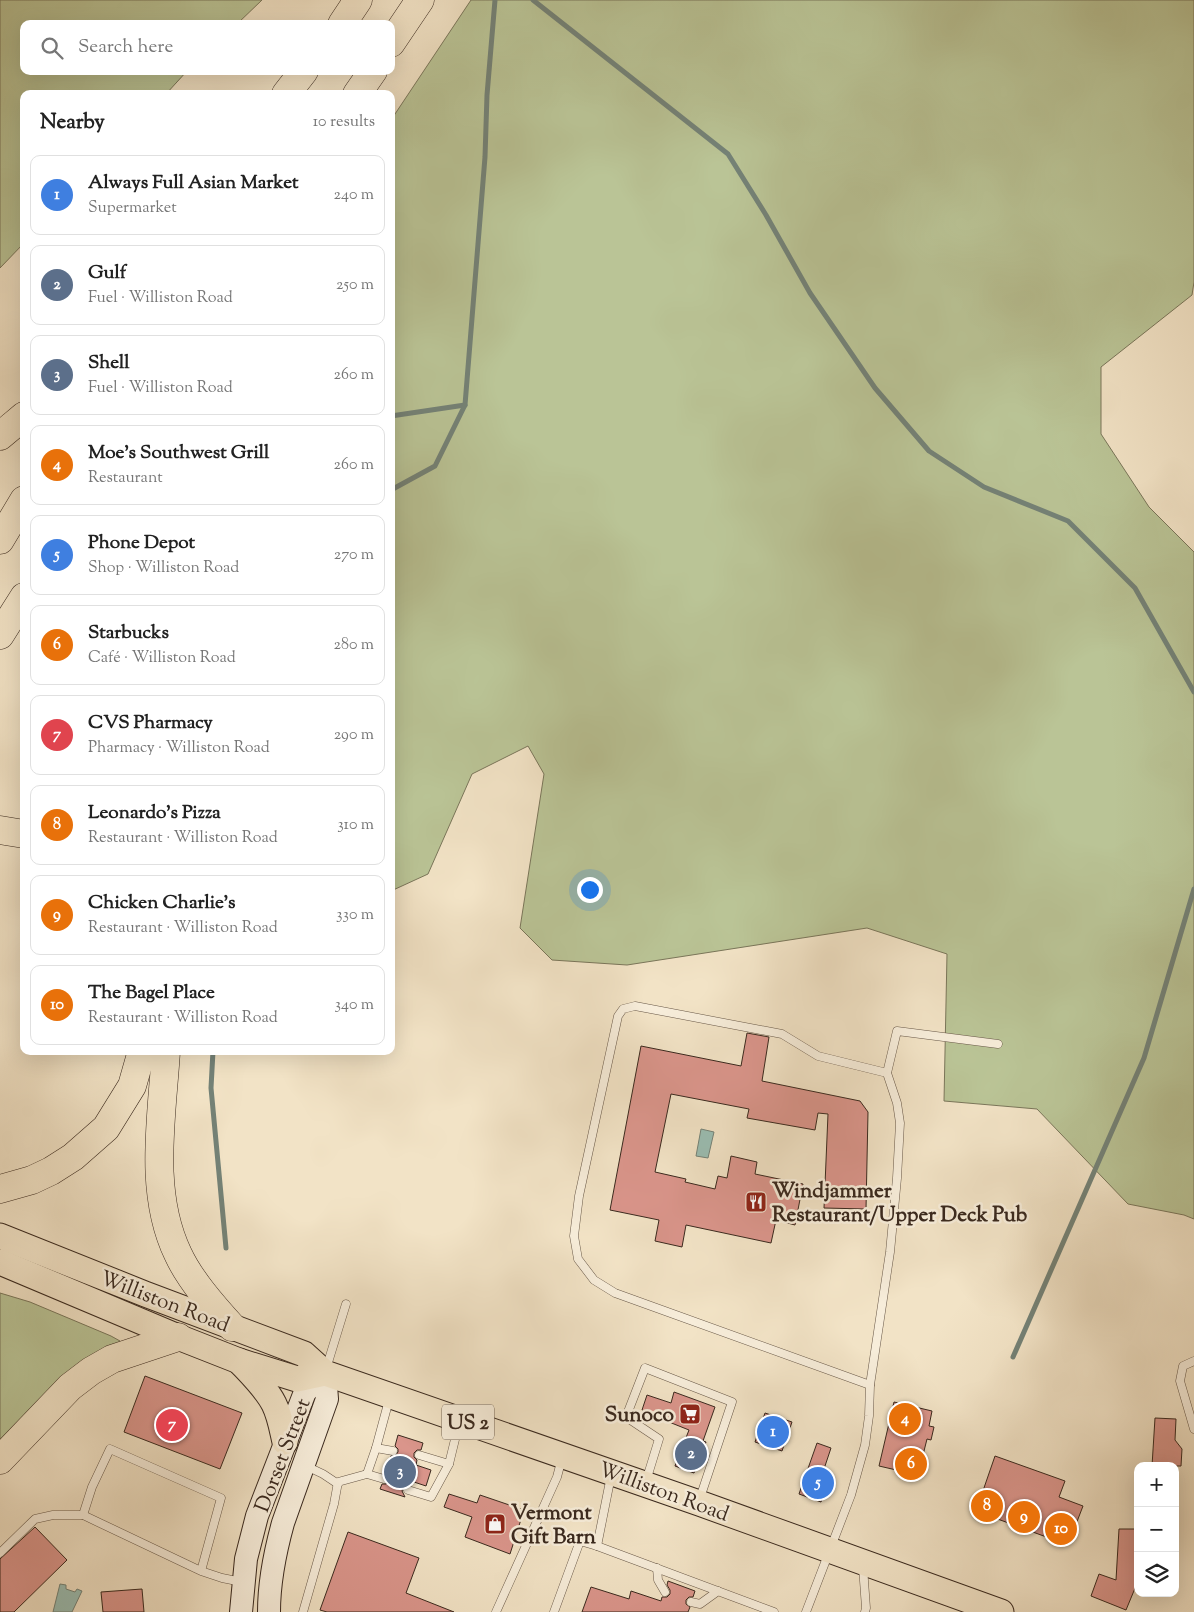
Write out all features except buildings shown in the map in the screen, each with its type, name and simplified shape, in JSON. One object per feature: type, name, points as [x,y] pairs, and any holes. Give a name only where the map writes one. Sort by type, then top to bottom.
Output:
[{"type":"highway","points":[[344,20],[358,0]]},
{"type":"highway","points":[[395,37],[420,0]]},
{"type":"highway","points":[[289,90],[301,75]]},
{"type":"highway","points":[[298,90],[307,75]]},
{"type":"highway","points":[[360,90],[370,75]]},
{"type":"highway","points":[[0,436],[20,419]]},
{"type":"highway","points":[[0,540],[20,507]]},
{"type":"highway","points":[[0,635],[20,603]]},
{"type":"highway","points":[[0,830],[20,833]]},
{"type":"highway","points":[[0,1189],[32,1180],[51,1171],[73,1157],[106,1128],[132,1086],[141,1055]]},
{"type":"highway","points":[[166,1055],[159,1161],[163,1212],[178,1254],[207,1298],[232,1327]]},
{"type":"highway","points":[[0,1460],[70,1387],[91,1371],[112,1359],[178,1337]]},
{"type":"main road","name":"Williston Road","points":[[0,1236],[304,1354],[325,1372],[612,1472],[1001,1612]]},
{"type":"main road","name":"Williston Road","points":[[0,1262],[178,1337],[296,1379],[325,1372]]},
{"type":"main road","points":[[240,1360],[266,1391],[274,1404],[285,1442]]},
{"type":"main road","name":"Dorset Street","points":[[241,1612],[242,1582],[255,1523],[305,1392],[325,1372]]},
{"type":"main road","name":"Dorset Street","points":[[269,1612],[272,1567],[278,1543],[327,1399],[325,1372]]},
{"type":"lane","points":[[870,1385],[616,1293],[594,1280],[578,1260],[574,1236],[580,1196],[618,1016],[623,1009],[635,1006],[782,1034],[818,1056],[888,1073]]},
{"type":"lane","points":[[806,1612],[851,1495],[864,1445],[869,1416],[870,1385],[890,1252],[897,1178],[900,1123],[897,1103],[888,1073],[897,1030],[998,1044]]},
{"type":"lane","points":[[325,1372],[346,1304]]},
{"type":"lane","points":[[1194,1361],[1182,1366],[1180,1381],[1194,1429]]},
{"type":"lane","points":[[645,1484],[659,1439],[626,1417],[645,1368],[732,1402],[699,1503]]},
{"type":"lane","points":[[367,1474],[390,1395]]},
{"type":"lane","points":[[408,1490],[431,1497],[448,1464],[460,1419]]},
{"type":"lane","points":[[376,1448],[393,1452]]},
{"type":"lane","points":[[83,1514],[92,1487],[110,1449],[221,1498],[201,1571]]},
{"type":"lane","points":[[419,1455],[448,1464]]},
{"type":"lane","points":[[496,1612],[557,1477],[563,1455]]},
{"type":"lane","points":[[304,1465],[338,1484]]},
{"type":"lane","points":[[597,1546],[612,1472]]},
{"type":"lane","points":[[303,1612],[334,1504],[338,1482],[367,1474],[384,1478]]},
{"type":"lane","points":[[0,1552],[35,1519],[53,1515],[83,1514],[201,1571],[242,1582]]},
{"type":"lane","points":[[554,1612],[580,1540],[774,1612]]},
{"type":"lane","points":[[862,1562],[866,1608],[864,1612]]},
{"type":"lane","points":[[657,1568],[658,1580],[664,1592]]},
{"type":"lane","points":[[691,1602],[700,1604],[718,1591]]},
{"type":"green space","points":[[0,0],[262,0],[241,20],[20,20],[20,75],[183,75],[170,90],[20,90],[20,247],[0,268]]},
{"type":"green space","points":[[471,0],[1194,0],[1194,282],[1192,295],[1101,367],[1101,434],[1149,507],[1194,552],[1194,1219],[1184,1215],[1128,1204],[1037,1109],[944,1101],[947,954],[867,928],[627,965],[552,960],[520,928],[544,774],[528,746],[472,774],[428,874],[395,889],[395,114]]},
{"type":"green space","points":[[0,1293],[30,1302],[111,1336],[120,1341],[122,1345],[0,1444]]},
{"type":"water","points":[[701,1129],[714,1132],[708,1158],[696,1156]]},
{"type":"water","points":[[60,1584],[66,1585],[66,1589],[75,1592],[77,1589],[82,1591],[72,1612],[53,1612]]},
{"type":"waterway","points":[[395,488],[435,466],[465,405],[485,157],[487,95],[495,0]]},
{"type":"waterway","points":[[533,0],[728,154],[766,215],[810,293],[875,388],[929,451],[984,487],[1068,521],[1135,588],[1194,692]]},
{"type":"waterway","points":[[395,415],[465,405]]},
{"type":"waterway","points":[[1013,1357],[1144,1058],[1194,889]]},
{"type":"waterway","points":[[213,1055],[211,1088],[226,1248]]},
{"type":"place","name":"Windjammer Restaurant/Upper Deck Pub","points":[[756,1202]]},
{"type":"place","name":"Sunoco","points":[[690,1414]]},
{"type":"place","name":"Moe's Southwest Grill","points":[[905,1419]]},
{"type":"place","name":"CVS Pharmacy","points":[[172,1425]]},
{"type":"place","name":"Always Full Asian Market","points":[[773,1432]]},
{"type":"place","name":"Gulf","points":[[691,1454]]},
{"type":"place","name":"Starbucks","points":[[911,1464]]},
{"type":"place","name":"Shell","points":[[400,1472]]},
{"type":"place","name":"Phone Depot","points":[[818,1483]]},
{"type":"place","name":"Leonardo's Pizza","points":[[987,1506]]},
{"type":"place","name":"Chicken Charlie's","points":[[1024,1517]]},
{"type":"place","name":"Vermont Gift Barn","points":[[495,1524]]},
{"type":"place","name":"The Bagel Place","points":[[1061,1529]]}]
